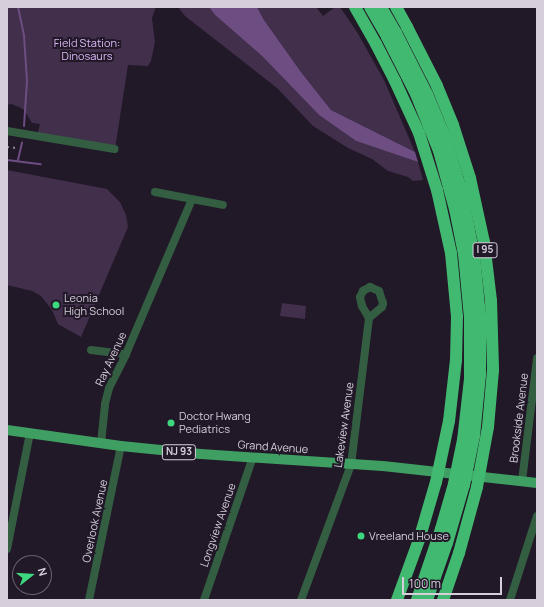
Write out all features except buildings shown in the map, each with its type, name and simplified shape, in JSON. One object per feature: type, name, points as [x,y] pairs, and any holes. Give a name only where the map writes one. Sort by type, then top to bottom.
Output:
[{"type":"highway","points":[[355,7],[404,98],[426,153],[442,210],[452,260],[457,317],[456,360],[449,421],[436,482],[422,533],[397,600]]},
{"type":"highway","name":"I 95","points":[[370,7],[391,35],[427,94],[445,138],[462,193],[474,256],[480,316],[480,375],[474,436],[459,485],[441,529],[417,600]]},
{"type":"highway","name":"I 95","points":[[381,7],[391,35]]},
{"type":"highway","name":"I 95","points":[[396,7],[431,74],[453,125],[470,178],[484,242],[491,301],[493,370],[488,427],[477,487],[460,553],[443,600]]},
{"type":"highway","name":"I 95","points":[[427,600],[447,543],[459,485]]},
{"type":"main road","name":"Grand Avenue","points":[[7,430],[121,446],[200,454],[428,470],[537,483]]},
{"type":"street","points":[[7,131],[115,150]]},
{"type":"street","points":[[155,192],[223,205]]},
{"type":"street","name":"Ray Avenue","points":[[101,443],[106,396],[126,354],[192,199]]},
{"type":"street","name":"Lakeview Avenue","points":[[301,600],[351,465],[369,318]]},
{"type":"street","points":[[90,350],[126,354]]},
{"type":"street","name":"Brookside Avenue","points":[[522,481],[537,358]]},
{"type":"street","points":[[7,549],[30,433]]},
{"type":"street","name":"Overlook Avenue","points":[[91,599],[121,446]]},
{"type":"street","name":"Longview Avenue","points":[[204,600],[253,457]]},
{"type":"street","points":[[510,600],[537,516]]},
{"type":"green space","name":"Field Station: Dinosaurs","points":[[7,7],[156,7],[152,18],[155,42],[151,61],[148,66],[128,65],[115,149],[37,136],[40,124],[32,123],[24,110],[19,107],[11,104],[7,105]]},
{"type":"green space","points":[[178,7],[209,7],[215,15],[262,56],[319,115],[356,141],[418,162],[423,180],[413,181],[408,177],[388,171],[372,159],[348,148],[313,126],[277,88],[185,16]]},
{"type":"green space","points":[[257,7],[316,7],[323,16],[335,7],[340,7],[357,32],[384,80],[415,152],[331,110],[301,72],[264,20]]},
{"type":"green space","name":"Leonia High School","points":[[7,170],[107,189],[120,202],[126,215],[128,227],[81,337],[58,324],[52,310],[41,296],[32,291],[7,285]]},
{"type":"green space","points":[[282,303],[306,306],[305,319],[280,316]]},
{"type":"shaded area","points":[[209,7],[257,7],[264,20],[301,72],[331,110],[415,152],[418,162],[356,141],[319,115],[262,56],[215,15]]},
{"type":"waterway","points":[[18,7],[24,36],[27,81],[24,126]]},
{"type":"waterway","points":[[18,160],[22,142]]},
{"type":"waterway","points":[[7,160],[41,164]]},
{"type":"railway","points":[[7,147],[16,148]]},
{"type":"place","name":"Leonia High School","points":[[56,305]]},
{"type":"place","name":"Doctor Hwang Pediatrics","points":[[171,423]]},
{"type":"place","name":"Vreeland House","points":[[361,536]]}]
